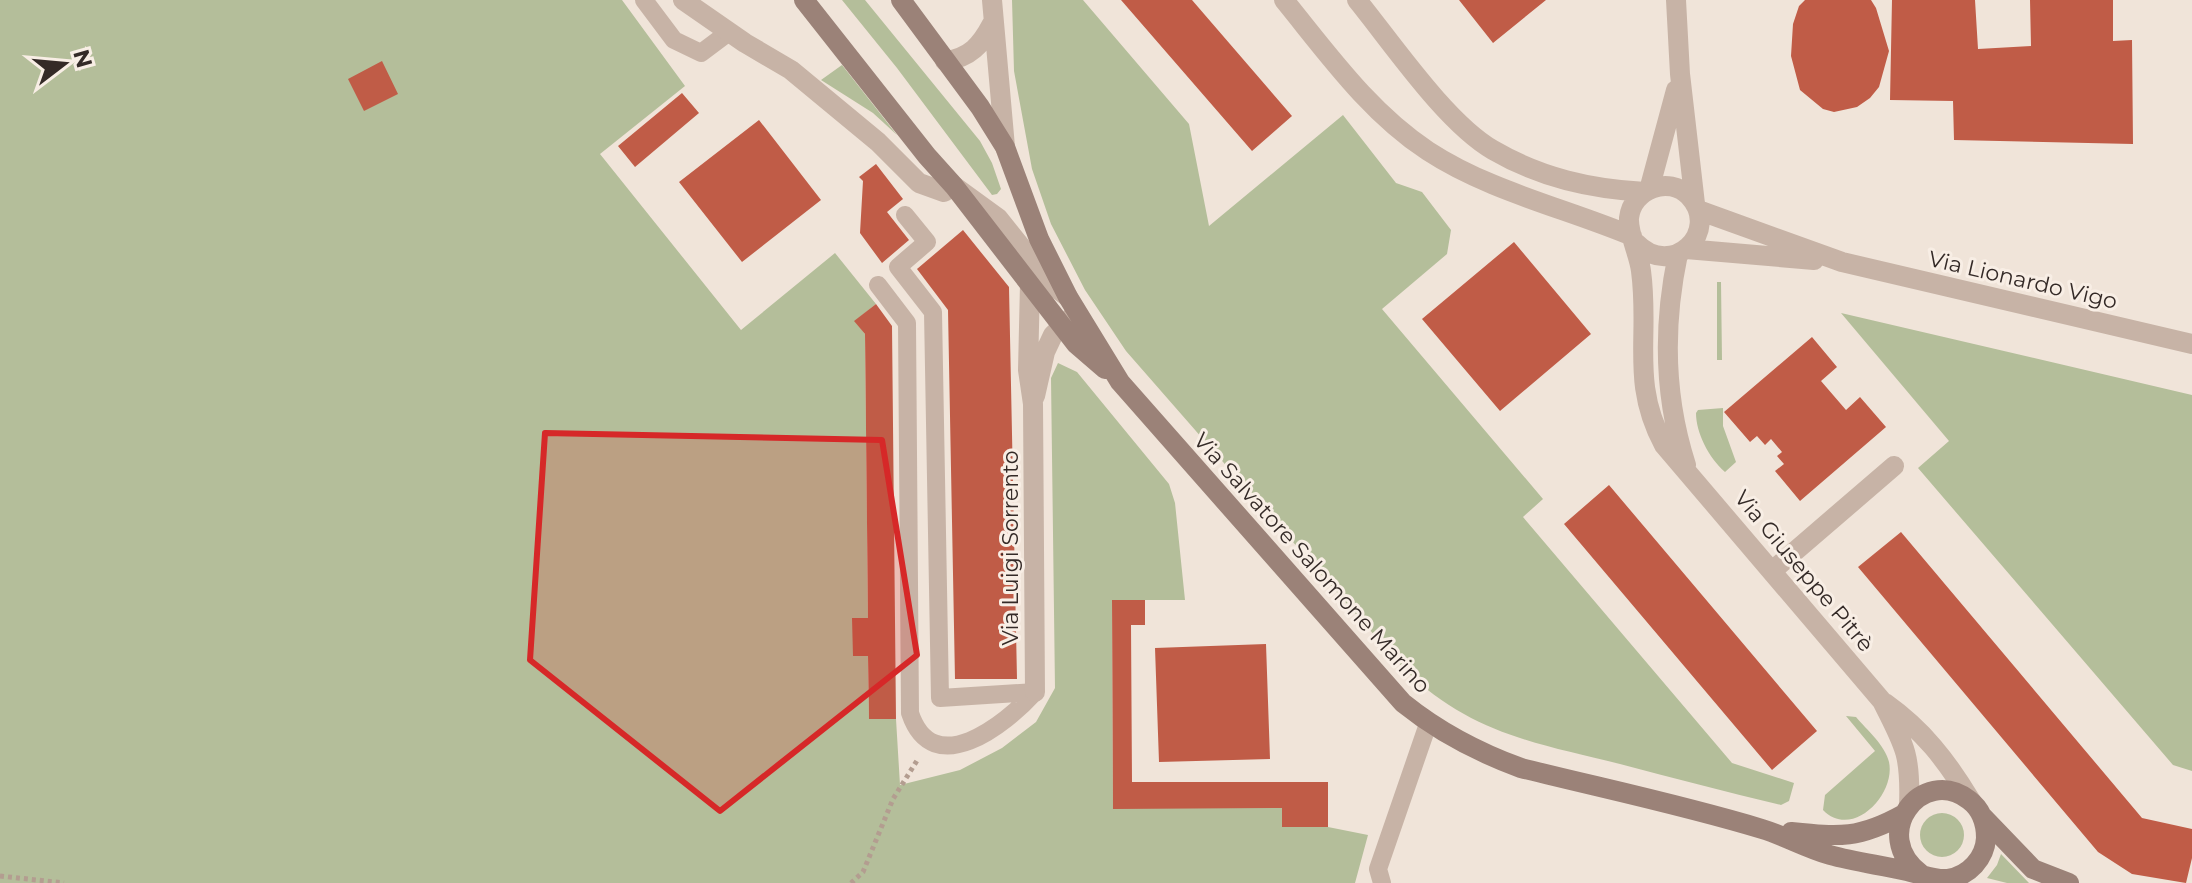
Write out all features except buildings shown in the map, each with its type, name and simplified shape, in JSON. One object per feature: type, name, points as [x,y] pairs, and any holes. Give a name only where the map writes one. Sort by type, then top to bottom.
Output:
[{"type":"street","points":[[683,0],[791,70],[878,142],[919,183],[944,192],[954,186]]},
{"type":"street","name":"Via Salvatore Salomone Marino","points":[[804,0],[927,156],[992,223],[1030,284],[1069,312]]},
{"type":"street","name":"Via Salvatore Salomone Marino","points":[[901,0],[980,107],[1005,147],[1069,312],[1120,382],[1403,703],[1428,724],[1486,755],[1521,768],[1763,830]]},
{"type":"street","points":[[992,0],[1005,147]]},
{"type":"street","points":[[1284,0],[1360,94],[1428,151],[1461,170],[1634,239]]},
{"type":"street","points":[[1357,0],[1458,122],[1493,150],[1554,178],[1577,184],[1610,190],[1647,191],[1661,186],[1677,188],[1690,197],[1700,217],[1698,232],[1682,252],[1669,308],[1668,373],[1672,414],[1689,473]]},
{"type":"street","points":[[1676,0],[1680,74],[1696,207]]},
{"type":"street","points":[[945,61],[968,55],[992,24]]},
{"type":"street","points":[[1680,74],[1647,191],[1635,202],[1629,215],[1634,239],[1642,249],[1660,257],[1682,252],[1842,262]]},
{"type":"street","points":[[1020,190],[1013,204],[992,223],[1050,283],[1069,312],[1045,352],[1033,404]]},
{"type":"street","points":[[1696,207],[1842,262]]},
{"type":"street","name":"Via Giuseppe Pitrè","points":[[1634,239],[1643,293],[1642,374],[1646,402],[1664,445],[1882,701]]},
{"type":"street","name":"Via Lionardo Vigo","points":[[1842,262],[2192,344]]},
{"type":"street","points":[[1030,284],[1028,370],[1033,404]]},
{"type":"street","name":"Via Luigi Sorrento","points":[[1033,404],[1035,692]]},
{"type":"street","points":[[1772,571],[1894,466]]},
{"type":"street","points":[[1763,830],[1829,855],[1935,878],[1947,879],[1972,868],[1981,857],[1985,844],[1977,809],[1952,770],[1913,723],[1882,701]]},
{"type":"street","points":[[1882,701],[1907,750],[1910,766],[1906,810],[1898,836],[1900,848],[1912,867],[1935,878]]},
{"type":"street","points":[[1763,830],[1853,836],[1872,831],[1932,792],[1946,791],[1959,794],[1977,809],[2033,869],[2069,883]]},
{"type":"lane","points":[[644,0],[674,40],[701,53],[729,32]]},
{"type":"lane","points":[[905,215],[927,242],[898,267],[933,312],[940,698],[1035,692]]},
{"type":"lane","points":[[878,285],[907,323],[910,713],[918,733],[929,742],[945,746],[985,734],[1015,714],[1035,692]]},
{"type":"lane","points":[[1382,883],[1378,869],[1428,724]]},
{"type":"path","points":[[851,883],[863,872],[893,799],[929,742]]},
{"type":"path","points":[[0,876],[64,883]]},
{"type":"highlighted area","points":[[545,433],[882,440],[917,655],[720,811],[530,660]]},
{"type":"green space","points":[[0,0],[622,0],[685,86],[600,154],[741,330],[835,253],[876,304],[855,321],[865,334],[868,618],[853,618],[853,655],[868,656],[869,718],[896,719],[900,785],[960,770],[1002,748],[1036,722],[1055,688],[1051,378],[1058,363],[1077,372],[1169,484],[1175,503],[1185,600],[1112,600],[1113,808],[1282,808],[1283,827],[1328,827],[1368,835],[1355,883],[0,883]]},
{"type":"green space","points":[[842,0],[865,0],[980,141],[1001,189],[997,194],[992,195]]},
{"type":"green space","points":[[1012,0],[1083,0],[1189,124],[1209,226],[1343,115],[1396,183],[1422,192],[1451,230],[1447,254],[1382,309],[1543,499],[1523,517],[1732,763],[1794,783],[1789,801],[1781,805],[1504,733],[1454,708],[1404,669],[1126,351],[1085,290],[1051,224],[1032,169],[1014,71]]},
{"type":"green space","points":[[842,65],[897,135],[873,113],[821,80]]},
{"type":"green space","points":[[1717,282],[1721,282],[1722,360],[1717,360]]},
{"type":"green space","points":[[1841,313],[2192,395],[2192,771],[2173,765],[1918,468],[1949,441]]},
{"type":"green space","points":[[1723,408],[1723,426],[1736,462],[1725,472],[1704,445],[1696,413],[1698,410]]},
{"type":"green space","points":[[1846,716],[1856,717],[1880,744],[1889,762],[1886,788],[1879,800],[1870,810],[1847,820],[1834,818],[1823,810],[1825,795],[1875,751]]},
{"type":"green space","points":[[1942,813],[1958,819],[1964,835],[1958,851],[1942,857],[1926,851],[1920,835],[1926,819]]},
{"type":"green space","points":[[2001,854],[2029,883],[2007,883],[1987,878]]}]
